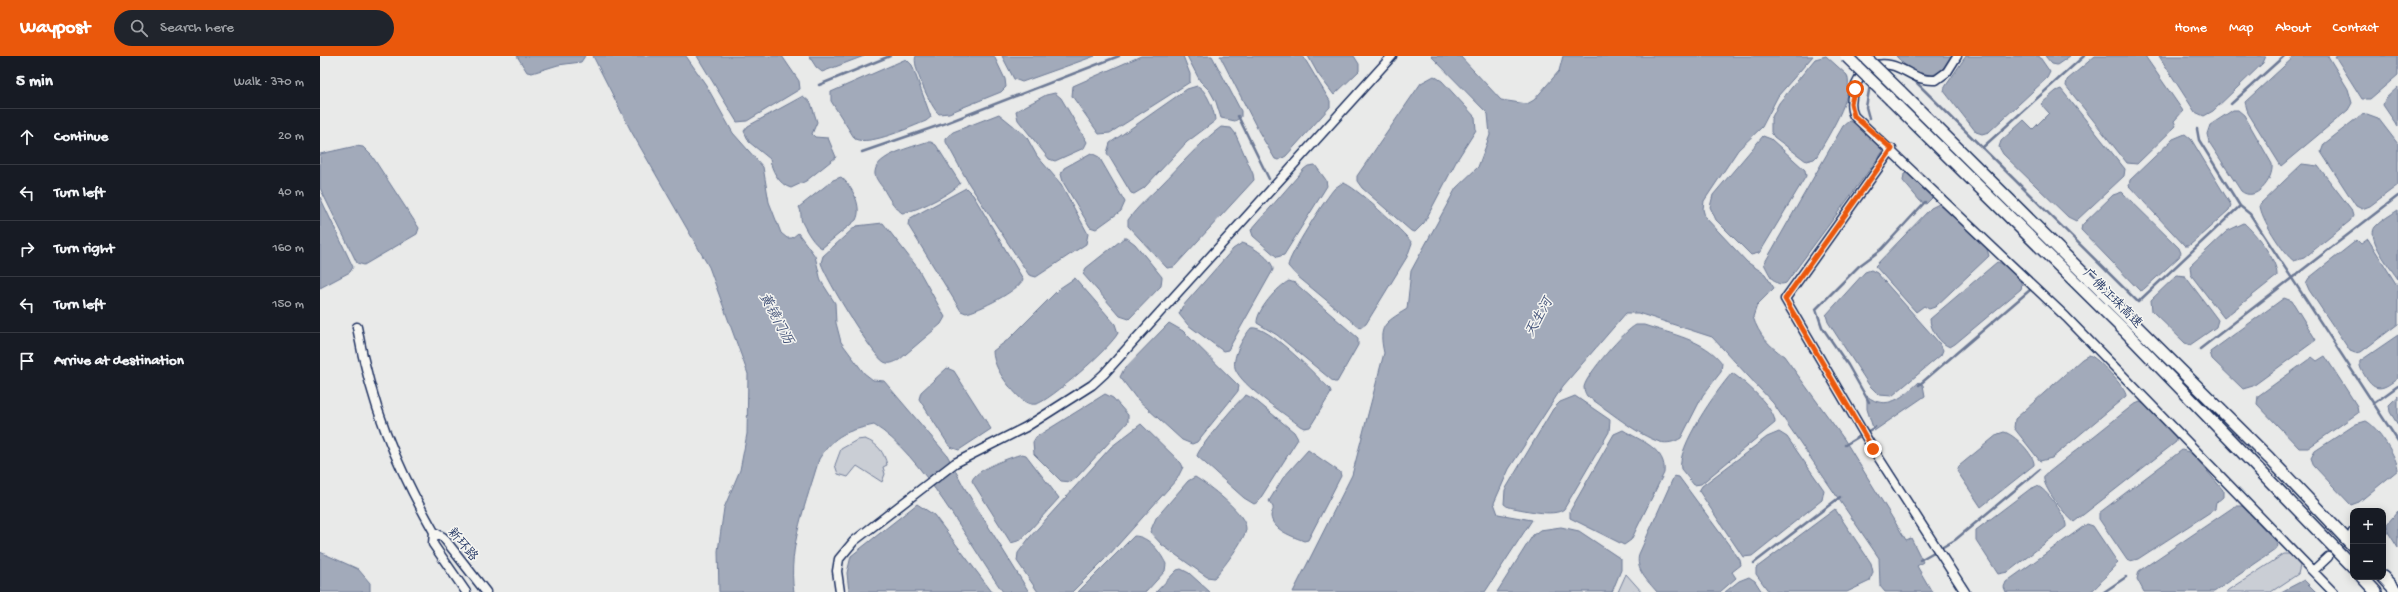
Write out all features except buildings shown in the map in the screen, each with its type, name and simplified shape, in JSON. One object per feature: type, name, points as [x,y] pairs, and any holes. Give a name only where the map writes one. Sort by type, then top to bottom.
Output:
[{"type":"highway","name":"广佛江珠高速","points":[[1846,56],[2135,342],[2350,564]]},
{"type":"highway","name":"广佛江珠高速","points":[[1864,56],[2242,431],[2351,544]]},
{"type":"highway","points":[[2365,580],[2376,592]]},
{"type":"highway","points":[[2386,580],[2397,592]]},
{"type":"street","points":[[840,592],[837,570],[839,559],[845,549],[926,483],[954,463],[1026,427],[1092,385],[1104,374],[1392,56]]},
{"type":"street","points":[[1957,56],[1947,72],[1936,80],[1923,79],[1895,64],[1886,62],[1867,67],[1860,75],[1855,89],[1851,110],[1854,116],[1892,149],[2066,317],[2333,592]]},
{"type":"street","points":[[1892,149],[1785,299],[1873,449],[1965,592]]},
{"type":"street","points":[[357,327],[367,380],[385,433],[407,485],[434,532]]},
{"type":"street","name":"新环路","points":[[466,592],[433,544],[434,532],[443,537],[486,592]]},
{"type":"street","points":[[2313,570],[2328,557]]},
{"type":"shaded area","points":[[865,439],[877,446],[884,456],[887,465],[883,467],[885,474],[882,482],[857,466],[848,477],[838,474],[835,465],[841,449],[857,440]]},
{"type":"shaded area","points":[[2284,554],[2290,554],[2300,566],[2298,574],[2271,592],[2226,592]]},
{"type":"shaded area","points":[[1626,574],[1642,592],[1618,592]]},
{"type":"water","points":[[517,56],[585,56],[581,62],[558,65],[532,73],[527,72]]},
{"type":"water","name":"黄镜门沥","points":[[593,56],[686,56],[706,85],[733,133],[763,167],[769,202],[781,233],[787,238],[792,238],[798,233],[815,256],[821,281],[835,303],[836,323],[841,342],[864,373],[873,380],[884,381],[947,455],[964,487],[1029,592],[1003,592],[944,501],[927,478],[910,457],[892,439],[874,425],[856,429],[842,435],[831,444],[819,459],[799,525],[793,559],[794,592],[719,592],[718,551],[724,508],[740,470],[747,434],[748,374],[709,267],[631,131]]},
{"type":"water","points":[[697,56],[782,56],[799,81],[800,89],[747,121],[737,122]]},
{"type":"water","points":[[809,56],[864,56],[822,72],[816,67]]},
{"type":"water","points":[[916,56],[994,56],[1005,79],[1006,87],[1001,92],[949,113],[939,114],[931,104],[919,76],[916,68]]},
{"type":"water","points":[[1002,56],[1095,56],[1022,82],[1014,79]]},
{"type":"water","points":[[1141,56],[1183,56],[1190,74],[1190,82],[1110,133],[1099,134],[1072,96],[1073,86]]},
{"type":"water","points":[[1187,56],[1212,56],[1241,111],[1241,117],[1235,121],[1221,118],[1216,102],[1210,91],[1200,81]]},
{"type":"water","points":[[1220,56],[1303,56],[1330,101],[1330,107],[1286,156],[1279,160],[1275,159],[1259,132]]},
{"type":"water","points":[[1308,56],[1354,56],[1359,64],[1359,71],[1334,95],[1318,74]]},
{"type":"water","name":"天生河","points":[[1431,56],[1460,56],[1501,100],[1527,104],[1534,100],[1559,71],[1563,56],[1813,56],[1778,96],[1762,127],[1738,150],[1704,201],[1703,209],[1705,217],[1747,262],[1765,274],[1774,288],[1757,305],[1753,317],[1761,335],[1769,344],[1784,356],[1844,439],[1906,540],[1911,538],[1923,562],[1917,566],[1932,592],[1885,592],[1880,586],[1879,558],[1773,403],[1712,337],[1638,313],[1626,313],[1563,386],[1509,469],[1494,503],[1498,514],[1532,520],[1485,592],[1293,592],[1352,475],[1384,353],[1382,337],[1385,326],[1393,318],[1407,309],[1411,271],[1456,188],[1478,167],[1490,135],[1488,114]]},
{"type":"water","points":[[1826,56],[1847,75],[1847,94],[1839,116],[1817,156],[1814,159],[1806,161],[1774,137],[1771,132],[1771,119],[1779,103],[1815,59]]},
{"type":"water","points":[[1896,56],[1953,56],[1939,72],[1926,76],[1912,70]]},
{"type":"water","points":[[1966,56],[2039,56],[2050,72],[2047,78],[1989,132],[1982,134],[1976,132],[1944,91],[1945,87]]},
{"type":"water","points":[[2045,56],[2070,56],[2057,65],[2052,64]]},
{"type":"water","points":[[2095,56],[2145,56],[2183,111],[2174,121],[2176,126],[2137,164],[2127,163],[2066,86],[2067,80]]},
{"type":"water","points":[[2159,56],[2266,56],[2263,63],[2213,111],[2204,116],[2195,112]]},
{"type":"water","points":[[2295,56],[2328,56],[2348,89],[2352,103],[2348,110],[2281,166],[2248,113],[2245,102]]},
{"type":"water","points":[[2335,56],[2398,56],[2398,75],[2370,99],[2362,99]]},
{"type":"water","points":[[906,59],[912,65],[931,117],[926,121],[880,138],[870,140],[855,139],[831,101],[831,92]]},
{"type":"water","points":[[1434,76],[1442,81],[1475,117],[1476,130],[1457,160],[1424,223],[1415,232],[1411,231],[1362,188],[1357,181],[1357,176],[1421,83]]},
{"type":"water","points":[[1197,86],[1204,91],[1207,96],[1215,121],[1187,142],[1144,188],[1134,194],[1131,193],[1107,153],[1110,143],[1187,89]]},
{"type":"water","points":[[2398,87],[2398,127],[2383,105],[2385,99]]},
{"type":"water","points":[[2061,89],[2125,169],[2124,176],[2076,221],[2068,217],[2003,154],[1999,147],[2001,141],[2024,120],[2033,129],[2049,113],[2041,104],[2056,91]]},
{"type":"water","points":[[1055,93],[1061,98],[1087,142],[1084,148],[1055,161],[1049,159],[1018,120],[1016,111],[1046,95]]},
{"type":"water","points":[[803,96],[811,103],[817,122],[812,134],[815,137],[828,138],[836,157],[806,181],[791,188],[779,180],[774,172],[770,159],[749,142],[744,131],[748,126]]},
{"type":"water","points":[[2233,110],[2238,110],[2244,115],[2272,164],[2272,170],[2267,183],[2257,192],[2252,194],[2246,194],[2241,191],[2209,142],[2207,134],[2210,125]]},
{"type":"water","points":[[999,114],[1026,136],[1037,156],[1061,184],[1088,234],[1086,244],[1036,277],[1029,275],[969,184],[946,142],[946,138],[953,132]]},
{"type":"water","points":[[2367,114],[2378,118],[2398,144],[2398,185],[2370,206],[2362,209],[2356,206],[2321,152],[2324,144],[2361,115]]},
{"type":"water","points":[[1849,121],[1857,123],[1884,150],[1786,283],[1782,284],[1775,282],[1764,264],[1843,126]]},
{"type":"water","points":[[1221,127],[1231,128],[1235,133],[1253,174],[1254,180],[1174,267],[1167,268],[1128,226],[1128,220],[1197,148]]},
{"type":"water","points":[[2185,134],[2191,139],[2231,205],[2229,210],[2189,246],[2185,246],[2129,186],[2130,180],[2173,139]]},
{"type":"water","points":[[1763,136],[1771,139],[1805,170],[1806,176],[1762,249],[1759,253],[1751,255],[1716,220],[1710,207],[1713,195]]},
{"type":"water","points":[[926,142],[931,142],[936,145],[960,183],[950,192],[933,201],[908,212],[902,213],[891,201],[876,178],[875,172],[877,166],[888,156],[896,152]]},
{"type":"water","points":[[356,146],[363,147],[372,156],[419,228],[417,234],[364,265],[357,263],[320,188],[320,154]]},
{"type":"water","points":[[1091,153],[1099,157],[1125,202],[1121,211],[1096,229],[1090,227],[1063,182],[1061,174],[1064,168]]},
{"type":"water","points":[[2302,164],[2318,166],[2351,209],[2353,216],[2350,221],[2304,258],[2294,261],[2284,251],[2273,235],[2263,217],[2260,204]]},
{"type":"water","points":[[1315,165],[1326,180],[1327,186],[1284,255],[1277,257],[1253,236],[1251,230],[1304,169],[1308,166]]},
{"type":"water","points":[[1907,173],[1932,198],[1926,204],[1920,201],[1903,181],[1904,174]]},
{"type":"water","points":[[841,177],[849,186],[855,197],[858,215],[856,220],[822,248],[813,241],[806,229],[801,220],[799,207],[833,180]]},
{"type":"water","points":[[1343,183],[1349,185],[1357,191],[1390,220],[1412,243],[1407,257],[1366,324],[1360,328],[1297,276],[1288,266],[1294,251],[1317,214],[1335,188]]},
{"type":"water","points":[[966,188],[973,195],[1023,279],[1015,289],[1007,294],[989,304],[966,313],[961,311],[908,225],[909,219]]},
{"type":"water","points":[[2122,192],[2179,248],[2181,253],[2179,257],[2140,291],[2081,230],[2082,225],[2113,195]]},
{"type":"water","points":[[320,197],[353,267],[350,272],[320,288]]},
{"type":"water","points":[[1939,204],[1946,208],[1987,249],[1989,256],[1935,307],[1929,309],[1924,306],[1916,312],[1875,266],[1931,208]]},
{"type":"water","points":[[2398,210],[2398,279],[2376,246],[2373,232],[2377,224]]},
{"type":"water","points":[[883,223],[917,267],[945,317],[941,324],[899,360],[890,363],[884,362],[878,356],[860,332],[831,284],[821,263],[823,256],[856,226]]},
{"type":"water","points":[[2244,223],[2260,240],[2270,255],[2274,262],[2277,276],[2224,318],[2191,275],[2190,266],[2227,231]]},
{"type":"water","points":[[1124,238],[1127,238],[1135,244],[1162,277],[1161,286],[1129,319],[1120,316],[1083,274],[1086,268]]},
{"type":"water","points":[[2368,239],[2398,287],[2398,324],[2361,352],[2355,353],[2350,351],[2309,290],[2306,283],[2309,278],[2357,240],[2361,244]]},
{"type":"water","points":[[1242,243],[1256,250],[1266,258],[1270,262],[1273,270],[1228,350],[1223,351],[1188,325],[1179,314],[1182,307],[1233,249]]},
{"type":"water","points":[[1997,262],[2014,272],[2020,281],[2021,289],[1955,344],[1950,347],[1946,345],[1936,336],[1930,323],[1930,319]]},
{"type":"water","points":[[1871,270],[1877,273],[1940,344],[1943,350],[1941,355],[1892,396],[1879,395],[1869,385],[1828,322],[1826,315],[1865,272]]},
{"type":"water","points":[[2177,275],[2185,276],[2218,320],[2216,327],[2190,345],[2185,343],[2152,311],[2151,300]]},
{"type":"water","points":[[1075,278],[1115,324],[1118,333],[1093,361],[1066,384],[1043,401],[1036,404],[1028,403],[1017,395],[1003,378],[996,365],[993,351],[1009,339],[1060,288]]},
{"type":"water","points":[[1289,281],[1295,283],[1358,338],[1358,345],[1337,382],[1334,382],[1277,335],[1257,323],[1260,312],[1268,299]]},
{"type":"water","points":[[2284,298],[2292,301],[2316,340],[2253,386],[2243,389],[2212,359],[2210,352]]},
{"type":"water","points":[[1169,323],[1183,331],[1239,386],[1238,391],[1197,442],[1192,444],[1182,440],[1136,398],[1120,377],[1124,369]]},
{"type":"water","points":[[1636,325],[1644,325],[1697,343],[1715,355],[1722,363],[1721,372],[1703,395],[1681,438],[1674,442],[1660,442],[1642,434],[1587,396],[1585,392],[1584,387],[1586,381],[1598,363],[1624,335]]},
{"type":"water","points":[[1251,328],[1259,329],[1280,342],[1330,389],[1331,393],[1310,427],[1304,428],[1300,426],[1254,391],[1239,375],[1235,368],[1235,358],[1242,341]]},
{"type":"water","points":[[2398,335],[2398,378],[2384,387],[2376,387],[2369,382],[2365,376],[2360,367],[2360,361]]},
{"type":"water","points":[[2089,355],[2098,361],[2111,374],[2122,387],[2126,396],[2052,458],[2040,461],[2014,428],[2015,419],[2082,359]]},
{"type":"water","points":[[2325,356],[2357,406],[2358,413],[2308,448],[2299,448],[2257,404],[2258,396],[2312,357],[2317,361]]},
{"type":"water","points":[[947,368],[954,371],[991,429],[959,450],[950,447],[919,399],[921,392]]},
{"type":"water","points":[[1732,373],[1751,388],[1765,403],[1774,417],[1775,423],[1701,484],[1694,485],[1681,469],[1681,460],[1685,448],[1691,434],[1708,405]]},
{"type":"water","points":[[1919,382],[1923,385],[1925,396],[1874,431],[1867,409],[1867,396],[1874,401],[1881,403],[1888,402],[1901,397]]},
{"type":"water","points":[[1105,394],[1113,398],[1128,415],[1128,422],[1077,477],[1071,482],[1061,481],[1034,454],[1033,442],[1036,437]]},
{"type":"water","points":[[1246,395],[1254,399],[1294,432],[1298,439],[1258,502],[1254,504],[1244,498],[1197,456],[1219,424]]},
{"type":"water","points":[[1575,396],[1610,420],[1609,432],[1564,509],[1559,512],[1545,513],[1508,507],[1504,504],[1505,490],[1553,409],[1560,402]]},
{"type":"water","points":[[2398,396],[2398,425],[2390,412],[2389,405]]},
{"type":"water","points":[[2140,402],[2146,405],[2176,436],[2176,442],[2074,522],[2060,507],[2046,487],[2044,476],[2133,405]]},
{"type":"water","points":[[2366,421],[2376,429],[2386,443],[2395,458],[2398,470],[2359,502],[2351,505],[2314,466],[2311,458],[2315,451],[2356,424]]},
{"type":"water","points":[[1141,424],[1181,463],[1183,467],[1177,479],[1108,556],[1072,592],[1038,592],[1017,561],[1018,553],[1030,537],[1111,447]]},
{"type":"water","points":[[1623,430],[1645,442],[1657,452],[1664,465],[1664,473],[1631,540],[1624,545],[1570,518],[1570,511],[1614,434]]},
{"type":"water","points":[[1779,432],[1787,437],[1824,490],[1822,500],[1752,556],[1743,557],[1699,491],[1702,486],[1767,437]]},
{"type":"water","points":[[2004,432],[2013,437],[2028,451],[2034,465],[1981,507],[1957,471],[1959,466],[1998,434]]},
{"type":"water","points":[[1308,450],[1340,472],[1341,476],[1308,540],[1304,541],[1284,532],[1275,525],[1271,516],[1273,507],[1269,501],[1283,478]]},
{"type":"water","points":[[2182,450],[2192,453],[2223,490],[2223,497],[2216,503],[2215,509],[2138,559],[2130,561],[2127,560],[2099,519],[2099,513]]},
{"type":"water","points":[[1022,454],[1026,455],[1059,498],[1021,540],[1011,543],[972,481],[974,477],[986,468]]},
{"type":"water","points":[[1674,476],[1679,477],[1740,560],[1741,565],[1732,572],[1736,578],[1720,592],[1657,592],[1640,570],[1638,560],[1639,554]]},
{"type":"water","points":[[1195,477],[1225,500],[1245,523],[1245,533],[1238,547],[1214,578],[1207,577],[1162,545],[1150,532],[1156,518],[1188,481]]},
{"type":"water","points":[[2037,486],[2046,492],[2056,504],[2064,518],[2066,527],[2008,572],[1998,574],[1976,540],[1976,530],[2030,489]]},
{"type":"water","points":[[917,504],[934,515],[992,592],[849,592],[847,573],[851,556]]},
{"type":"water","points":[[2235,506],[2242,506],[2276,541],[2278,546],[2275,550],[2214,592],[2144,592],[2137,579],[2139,571]]},
{"type":"water","points":[[1835,509],[1871,563],[1873,572],[1870,581],[1847,592],[1769,592],[1756,574],[1756,568]]},
{"type":"water","points":[[2398,511],[2398,548],[2388,532],[2387,524]]},
{"type":"water","points":[[2087,524],[2093,526],[2118,563],[2094,589],[2090,592],[2006,592],[2004,587],[2006,582]]},
{"type":"water","points":[[1561,527],[1579,531],[1621,559],[1621,570],[1612,592],[1497,592],[1533,535],[1540,530]]},
{"type":"water","points":[[1134,536],[1149,542],[1161,555],[1166,564],[1165,571],[1146,592],[1078,592]]},
{"type":"water","points":[[320,552],[358,569],[370,583],[370,592],[320,592]]},
{"type":"water","points":[[1181,569],[1189,573],[1210,592],[1156,592],[1177,570]]},
{"type":"water","points":[[1749,577],[1755,581],[1762,592],[1725,592],[1739,581]]},
{"type":"water","points":[[2304,580],[2316,592],[2281,592]]},
{"type":"waterway","points":[[819,85],[890,56]]},
{"type":"waterway","points":[[862,152],[946,123],[1119,56]]},
{"type":"waterway","points":[[1982,148],[2084,56]]},
{"type":"waterway","points":[[2231,104],[2284,56]]},
{"type":"waterway","points":[[1911,77],[2138,302],[2240,206]]},
{"type":"waterway","points":[[1869,118],[1866,107],[1870,85]]},
{"type":"waterway","points":[[1238,116],[1269,179]]},
{"type":"waterway","points":[[2197,129],[2199,140],[2240,206],[2250,214],[2398,441]]},
{"type":"waterway","points":[[2200,349],[2398,196]]},
{"type":"waterway","points":[[1869,402],[1848,365],[1822,327],[1816,309],[1859,266],[1882,249],[1925,202]]},
{"type":"waterway","points":[[1919,385],[2030,290]]},
{"type":"waterway","points":[[2373,404],[2398,386]]},
{"type":"waterway","points":[[1845,445],[1875,427]]},
{"type":"waterway","points":[[1920,560],[1955,540],[2039,470]]},
{"type":"waterway","points":[[1754,563],[1840,497]]},
{"type":"waterway","points":[[2104,592],[2126,577]]},
{"type":"tunnel","points":[[2328,557],[2350,535]]},
{"type":"route","points":[[1855,89],[1851,103],[1851,110],[1854,116],[1892,149],[1785,299],[1873,449]]}]
